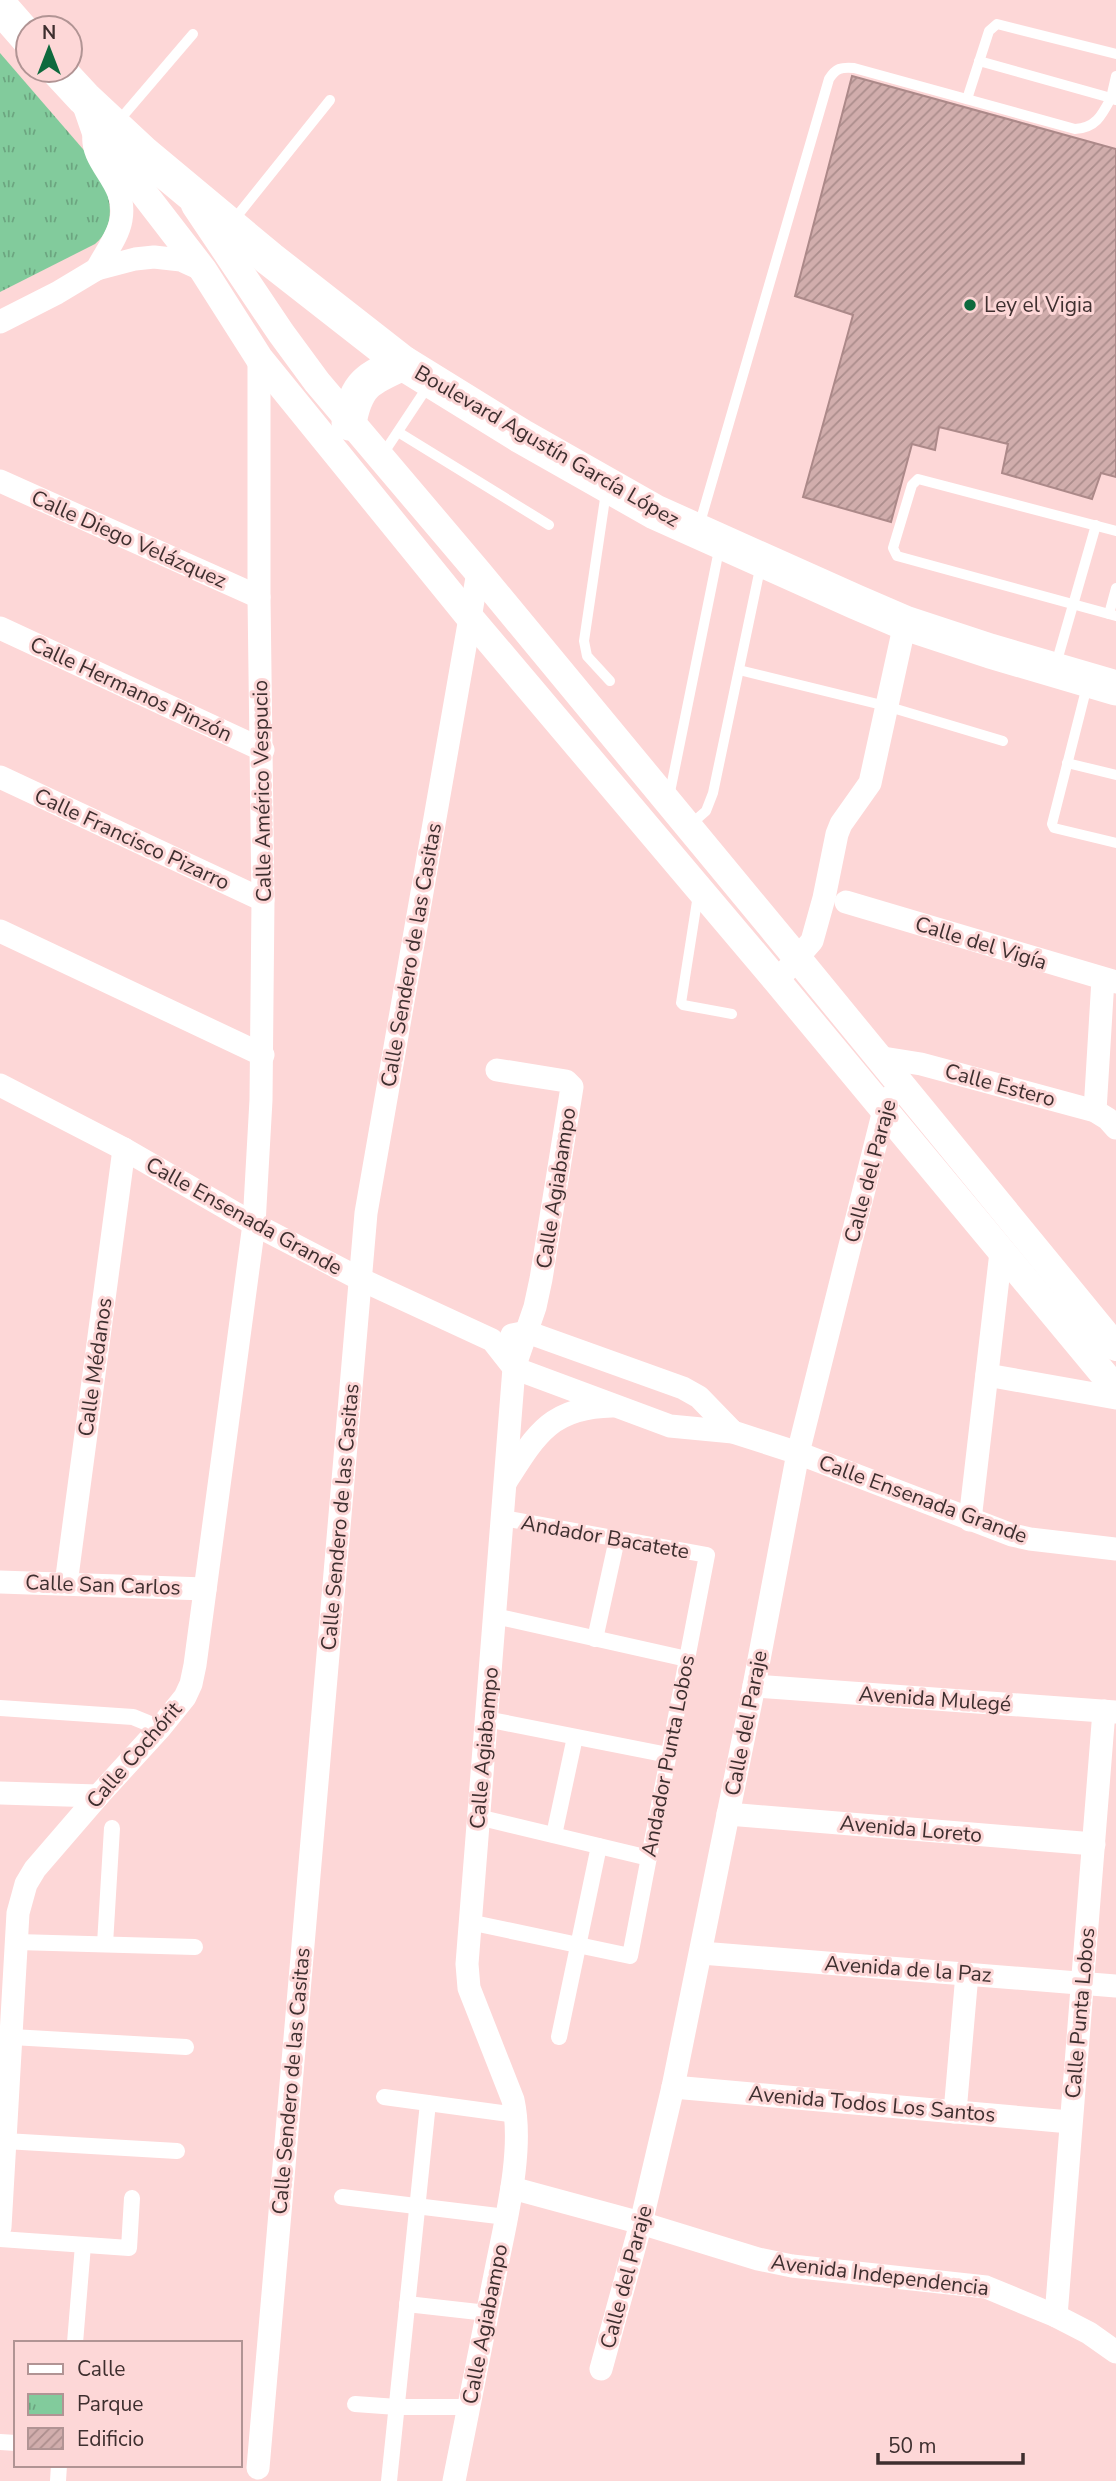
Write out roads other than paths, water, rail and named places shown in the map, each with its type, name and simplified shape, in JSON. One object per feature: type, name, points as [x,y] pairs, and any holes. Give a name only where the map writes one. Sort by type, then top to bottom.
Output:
[{"type":"main road","points":[[0,6],[14,22]]},
{"type":"main road","name":"Boulevard Agustín García López","points":[[69,84],[97,118],[229,226],[417,371],[607,486],[709,537],[905,623],[1102,684]]},
{"type":"main road","points":[[349,422],[355,396],[363,384],[376,374],[417,371]]},
{"type":"street","points":[[97,118],[94,149],[114,181],[121,203],[118,229],[97,269]]},
{"type":"street","points":[[97,118],[259,358],[471,619],[777,981],[1116,1389]]},
{"type":"street","points":[[185,190],[281,333],[349,422],[478,572],[1116,1346]]},
{"type":"street","points":[[0,321],[97,269],[135,259],[154,257],[181,260],[202,270]]},
{"type":"street","name":"Calle Américo Vespucio","points":[[254,1224],[262,1055],[263,900],[259,358]]},
{"type":"street","name":"Calle Diego Velázquez","points":[[0,481],[259,597]]},
{"type":"street","name":"Calle Sendero de las Casitas","points":[[258,2468],[366,1213],[478,572]]},
{"type":"street","points":[[777,981],[812,941],[817,930],[837,834],[870,783],[905,623]]},
{"type":"street","name":"Calle Hermanos Pinzón","points":[[0,628],[263,750]]},
{"type":"street","name":"Calle Francisco Pizarro","points":[[0,777],[263,900]]},
{"type":"street","name":"Calle del Vigía","points":[[846,902],[1110,981]]},
{"type":"street","points":[[0,931],[262,1055]]},
{"type":"street","points":[[1095,1111],[1110,981]]},
{"type":"street","name":"Calle Estero","points":[[877,1057],[921,1064],[1095,1111],[1116,1128]]},
{"type":"street","name":"Calle Agiabampo","points":[[454,2481],[512,2188],[516,2115],[513,2100],[469,1988],[467,1964],[514,1368],[541,1279],[572,1087],[566,1081],[497,1070]]},
{"type":"street","name":"Calle del Paraje","points":[[601,2369],[642,2222],[674,2087],[754,1686],[797,1453],[884,1110],[897,1079]]},
{"type":"street","points":[[0,1085],[0,1092]]},
{"type":"street","name":"Calle Ensenada Grande","points":[[0,1085],[124,1149],[254,1224],[360,1279],[492,1340],[514,1368],[670,1426],[733,1432],[797,1453],[970,1520],[1030,1539],[1116,1549]]},
{"type":"street","name":"Calle Médanos","points":[[66,1584],[124,1149]]},
{"type":"street","name":"Calle Cochórit","points":[[0,2241],[8,2028],[16,1942],[9,1912],[35,1869],[160,1728],[185,1697],[191,1684],[254,1224]]},
{"type":"street","points":[[970,1520],[1001,1252]]},
{"type":"street","points":[[492,1340],[527,1332]]},
{"type":"street","name":"Calle Ensenada Grande","points":[[527,1332],[683,1388],[699,1397],[733,1432]]},
{"type":"street","points":[[987,1376],[1116,1398]]},
{"type":"street","points":[[505,1483],[533,1440],[550,1424],[572,1412],[616,1406]]},
{"type":"street","name":"Andador Bacatete","points":[[503,1518],[707,1555]]},
{"type":"street","points":[[596,1639],[617,1539]]},
{"type":"street","name":"Andador Punta Lobos","points":[[579,1945],[630,1956],[707,1555]]},
{"type":"street","name":"Calle San Carlos","points":[[0,1582],[205,1589]]},
{"type":"street","points":[[495,1616],[687,1659]]},
{"type":"street","name":"Avenida Mulegé","points":[[754,1686],[1110,1711]]},
{"type":"street","points":[[0,1708],[132,1717],[160,1728]]},
{"type":"street","name":"Calle Punta Lobos","points":[[1056,2316],[1094,1844],[1110,1711]]},
{"type":"street","points":[[486,1719],[668,1755]]},
{"type":"street","points":[[554,1835],[575,1737]]},
{"type":"street","points":[[0,1793],[98,1796]]},
{"type":"street","name":"Avenida Loreto","points":[[728,1814],[1094,1844]]},
{"type":"street","points":[[478,1817],[649,1858]]},
{"type":"street","points":[[105,1944],[112,1828]]},
{"type":"street","points":[[559,2037],[600,1846]]},
{"type":"street","points":[[470,1922],[579,1945]]},
{"type":"street","points":[[16,1942],[195,1947]]},
{"type":"street","name":"Avenida de la Paz","points":[[701,1953],[1116,1986]]},
{"type":"street","points":[[955,2112],[967,1973]]},
{"type":"street","points":[[8,2028],[186,2047]]},
{"type":"street","name":"Avenida Todos Los Santos","points":[[674,2087],[1070,2122]]},
{"type":"street","points":[[384,2097],[516,2115]]},
{"type":"street","points":[[389,2481],[428,2103]]},
{"type":"street","points":[[4,2127],[177,2151]]},
{"type":"street","name":"Avenida Independencia","points":[[512,2188],[642,2222],[780,2264],[986,2287],[1056,2316],[1089,2333],[1116,2352]]},
{"type":"street","points":[[342,2197],[506,2217]]},
{"type":"street","points":[[0,2241],[129,2248],[132,2198]]},
{"type":"street","points":[[75,2341],[83,2245]]},
{"type":"street","points":[[407,2304],[487,2313]]},
{"type":"street","points":[[355,2404],[468,2407]]},
{"type":"lane","points":[[967,99],[989,31],[997,24],[1116,54]]},
{"type":"lane","points":[[97,118],[193,34]]},
{"type":"lane","points":[[979,61],[1113,99]]},
{"type":"lane","points":[[668,802],[709,537],[829,79],[835,70],[853,68],[1075,129],[1086,129],[1097,122],[1113,99],[1116,76]]},
{"type":"lane","points":[[229,226],[330,100]]},
{"type":"lane","points":[[381,458],[398,432],[417,371]]},
{"type":"lane","points":[[398,432],[549,525]]},
{"type":"lane","points":[[1116,531],[918,479],[912,485],[893,548],[897,556],[1112,615],[1116,588]]},
{"type":"lane","points":[[607,486],[584,641],[587,656],[610,681]]},
{"type":"lane","points":[[1055,670],[1096,526]]},
{"type":"lane","points":[[688,827],[711,802],[761,560]]},
{"type":"lane","points":[[739,670],[886,706],[1003,741]]},
{"type":"lane","points":[[1102,684],[1067,763],[1052,820],[1054,828],[1116,843]]},
{"type":"lane","points":[[1067,763],[1116,775]]},
{"type":"lane","points":[[699,889],[681,1003],[683,1006],[732,1013]]},
{"type":"place","name":"Ley el Vigia","points":[[970,305]]}]
